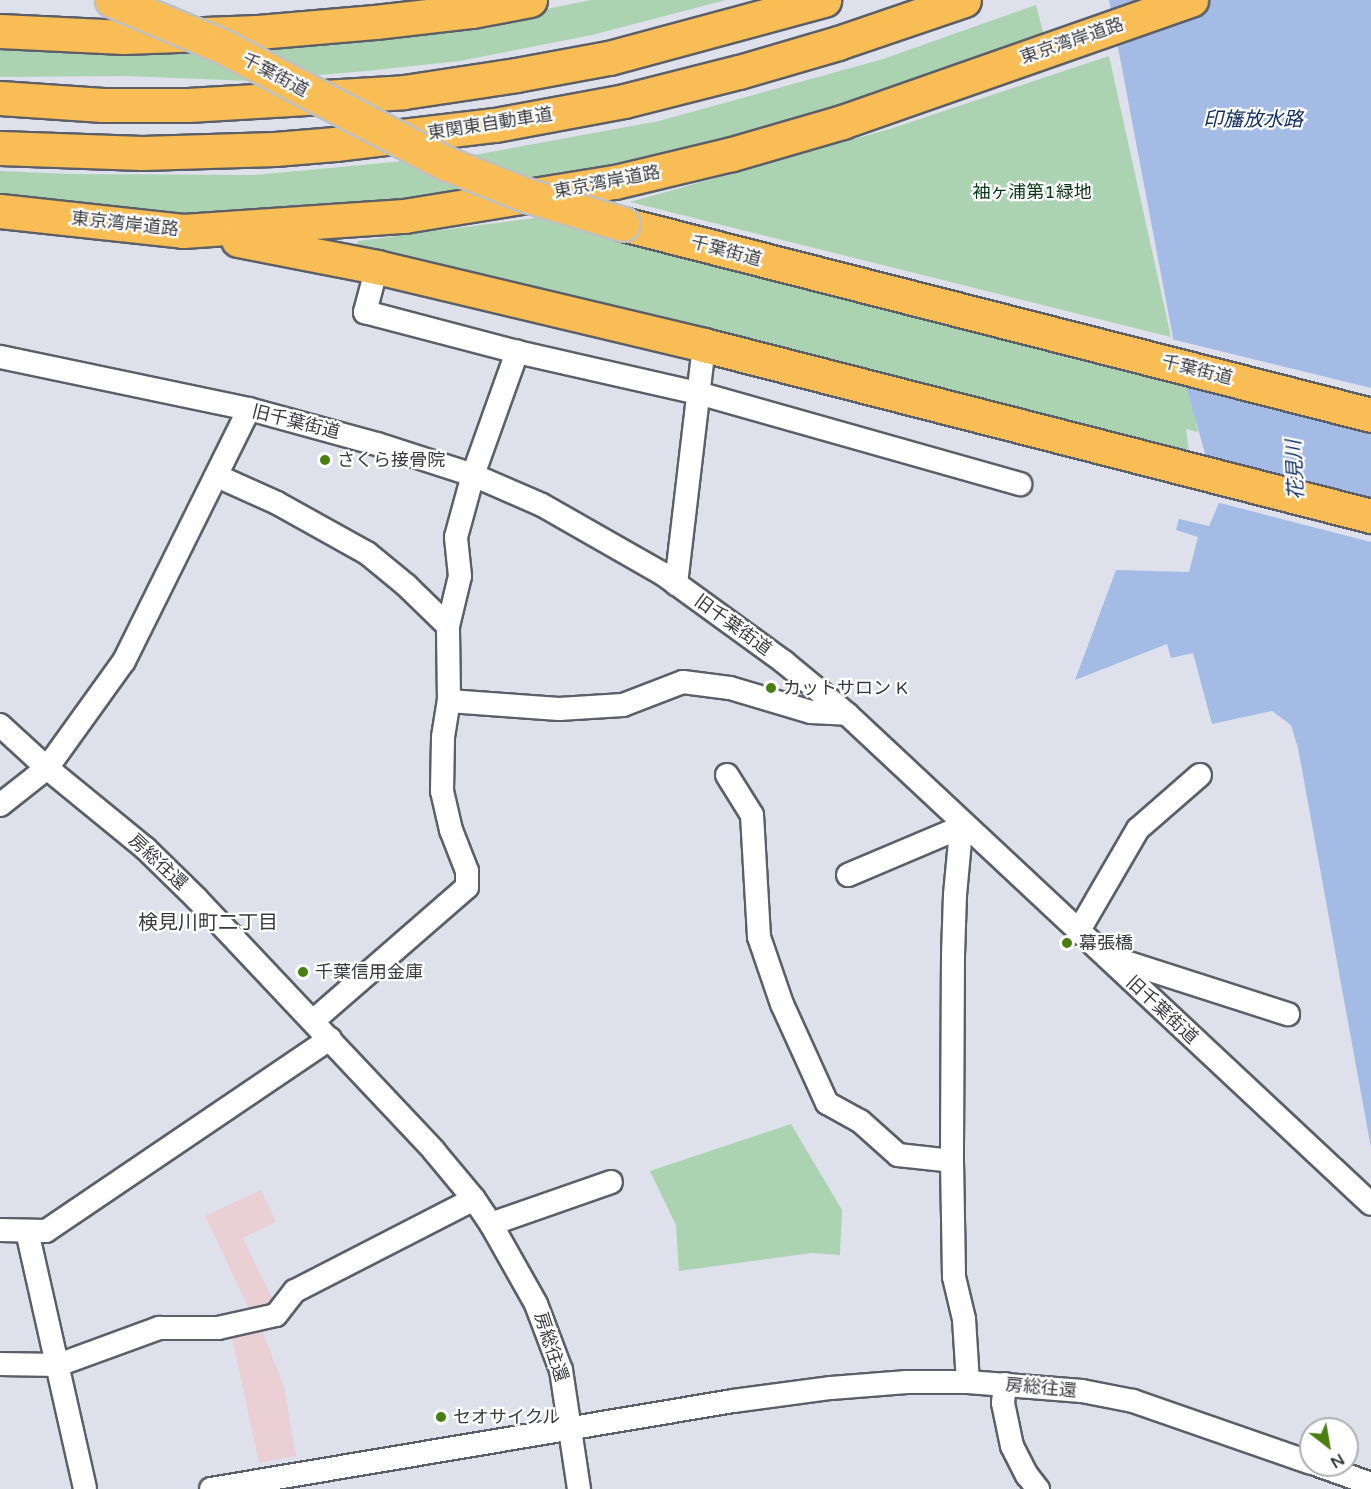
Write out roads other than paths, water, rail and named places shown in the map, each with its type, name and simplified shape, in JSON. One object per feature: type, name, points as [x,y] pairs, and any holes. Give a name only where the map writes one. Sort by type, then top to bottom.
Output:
[{"type":"highway","name":"千葉街道","points":[[112,0],[222,46],[446,163],[526,195],[623,224],[1371,415]]},
{"type":"highway","points":[[0,31],[124,37],[258,32],[472,11],[530,0]]},
{"type":"highway","points":[[0,98],[103,105],[188,105],[404,92],[609,58],[824,0]]},
{"type":"highway","name":"東関東自動車道","points":[[0,148],[142,153],[275,148],[335,144],[495,125],[624,101],[739,72],[838,43],[964,0]]},
{"type":"highway","name":"東京湾岸道路","points":[[0,210],[183,231],[404,216],[615,182],[732,154],[842,122],[1191,0]]},
{"type":"highway","points":[[183,231],[377,267],[704,345],[1371,516]]},
{"type":"street","points":[[377,267],[365,312],[517,351],[698,393],[1020,484]]},
{"type":"street","points":[[676,584],[704,345]]},
{"type":"street","points":[[313,1021],[466,887],[467,871],[452,830],[442,791],[443,737],[449,701],[448,626],[460,576],[456,537],[473,476],[517,351]]},
{"type":"street","name":"旧千葉街道","points":[[0,357],[324,427],[473,476],[542,505],[676,584],[784,662],[847,714],[964,826],[1371,1204]]},
{"type":"street","points":[[0,805],[47,768],[124,660],[249,410]]},
{"type":"street","points":[[217,476],[276,503],[367,553],[407,586],[448,626]]},
{"type":"street","points":[[449,701],[560,709],[623,705],[683,682],[730,688],[811,712],[847,714]]},
{"type":"street","name":"房総往還","points":[[0,725],[47,768],[146,849],[330,1039],[434,1151],[474,1199],[491,1224],[536,1304],[561,1370],[572,1429],[733,1401],[831,1388],[907,1382],[968,1382],[1082,1391],[1133,1401],[1299,1459]]},
{"type":"street","points":[[727,775],[749,806],[752,815],[759,937],[783,1004],[827,1103],[860,1121],[898,1155],[952,1161]]},
{"type":"street","points":[[1078,932],[1138,829],[1200,775]]},
{"type":"street","points":[[848,875],[964,826]]},
{"type":"street","points":[[964,826],[960,841],[953,946],[952,1161],[954,1277],[964,1319],[968,1382]]},
{"type":"street","points":[[1102,954],[1288,1014]]},
{"type":"street","points":[[0,1230],[46,1231],[330,1039]]},
{"type":"street","points":[[491,1224],[611,1182]]},
{"type":"street","points":[[0,1364],[58,1365],[159,1328],[218,1328],[276,1315],[295,1292],[474,1199]]},
{"type":"street","points":[[27,1231],[85,1489]]},
{"type":"street","points":[[1005,1384],[1003,1403],[1012,1446],[1023,1469],[1038,1489]]},
{"type":"street","points":[[211,1489],[572,1429],[579,1489]]},
{"type":"street","points":[[1351,1477],[1371,1484]]},
{"type":"water","name":"印旛放水路","points":[[1109,0],[1371,0],[1371,1148],[1298,748],[1291,725],[1272,711],[1212,724],[1193,653],[1171,658],[1167,644],[1075,680],[1116,570],[1189,572],[1198,537],[1176,530],[1179,519],[1209,526],[1219,503],[1174,343]]},
{"type":"place","name":"さくら接骨院","points":[[325,460]]},
{"type":"place","name":"カットサロン K","points":[[771,688]]},
{"type":"place","name":"幕張橋","points":[[1067,943]]},
{"type":"place","name":"千葉信用金庫","points":[[303,972]]},
{"type":"place","name":"セオサイクル","points":[[441,1417]]},
{"type":"district","name":"検見川町二丁目","points":[[208,923]]},
{"type":"park label","name":"袖ヶ浦第1緑地","points":[[1032,192]]},
{"type":"water label","name":"花見川","points":[[1296,470]]}]
